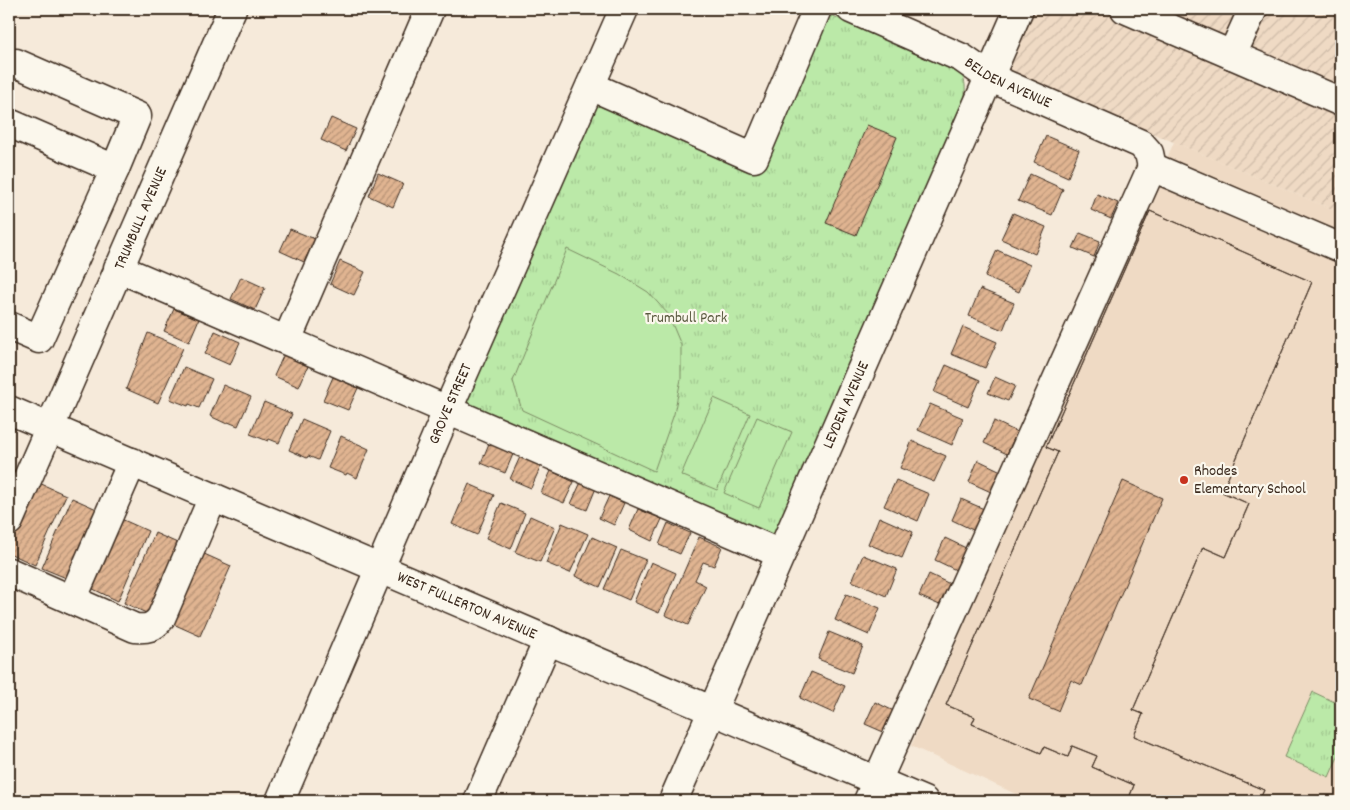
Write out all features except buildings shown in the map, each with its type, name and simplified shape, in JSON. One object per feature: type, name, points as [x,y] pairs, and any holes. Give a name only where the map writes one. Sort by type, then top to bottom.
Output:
[{"type":"street","name":"TRUMBULL AVENUE","points":[[9,521],[232,9]]},
{"type":"street","points":[[287,340],[430,9]]},
{"type":"street","name":"GROVE STREET","points":[[280,801],[448,410],[624,9]]},
{"type":"street","points":[[591,86],[754,158],[817,9]]},
{"type":"street","name":"BELDEN AVENUE","points":[[851,9],[962,58],[989,77],[1141,144],[1149,154],[1152,167]]},
{"type":"street","name":"LEYDEN AVENUE","points":[[673,801],[1019,9]]},
{"type":"street","points":[[1125,9],[1341,102]]},
{"type":"street","points":[[1232,55],[1253,9]]},
{"type":"street","points":[[9,326],[39,339],[137,116],[16,63]]},
{"type":"street","points":[[9,123],[115,169]]},
{"type":"street","points":[[872,791],[1152,167],[1341,248]]},
{"type":"street","points":[[118,268],[782,554]]},
{"type":"street","name":"WEST FULLERTON AVENUE","points":[[9,410],[713,711],[872,791],[924,801]]},
{"type":"street","points":[[72,600],[132,462]]},
{"type":"street","points":[[9,572],[135,628],[146,629],[155,625],[161,618],[213,497]]},
{"type":"street","points":[[478,801],[548,640]]},
{"type":"shaded area","points":[[1024,9],[1341,9],[1341,213],[999,68]]},
{"type":"shaded area","name":"Rhodes Elementary School","points":[[1174,142],[1341,213],[1341,801],[1031,801],[911,746]]},
{"type":"green space","name":"Trumbull Park","points":[[824,12],[956,69],[964,79],[965,99],[772,544],[462,409],[599,95],[758,164]]},
{"type":"green space","points":[[567,249],[619,274],[648,292],[668,314],[681,345],[681,379],[674,414],[654,471],[522,410],[513,381]]},
{"type":"green space","points":[[714,398],[750,414],[717,490],[681,475]]},
{"type":"green space","points":[[757,417],[792,432],[759,508],[724,493]]},
{"type":"green space","points":[[1313,692],[1341,705],[1341,750],[1329,777],[1284,757]]},
{"type":"place","name":"Rhodes Elementary School","points":[[1184,480]]}]
